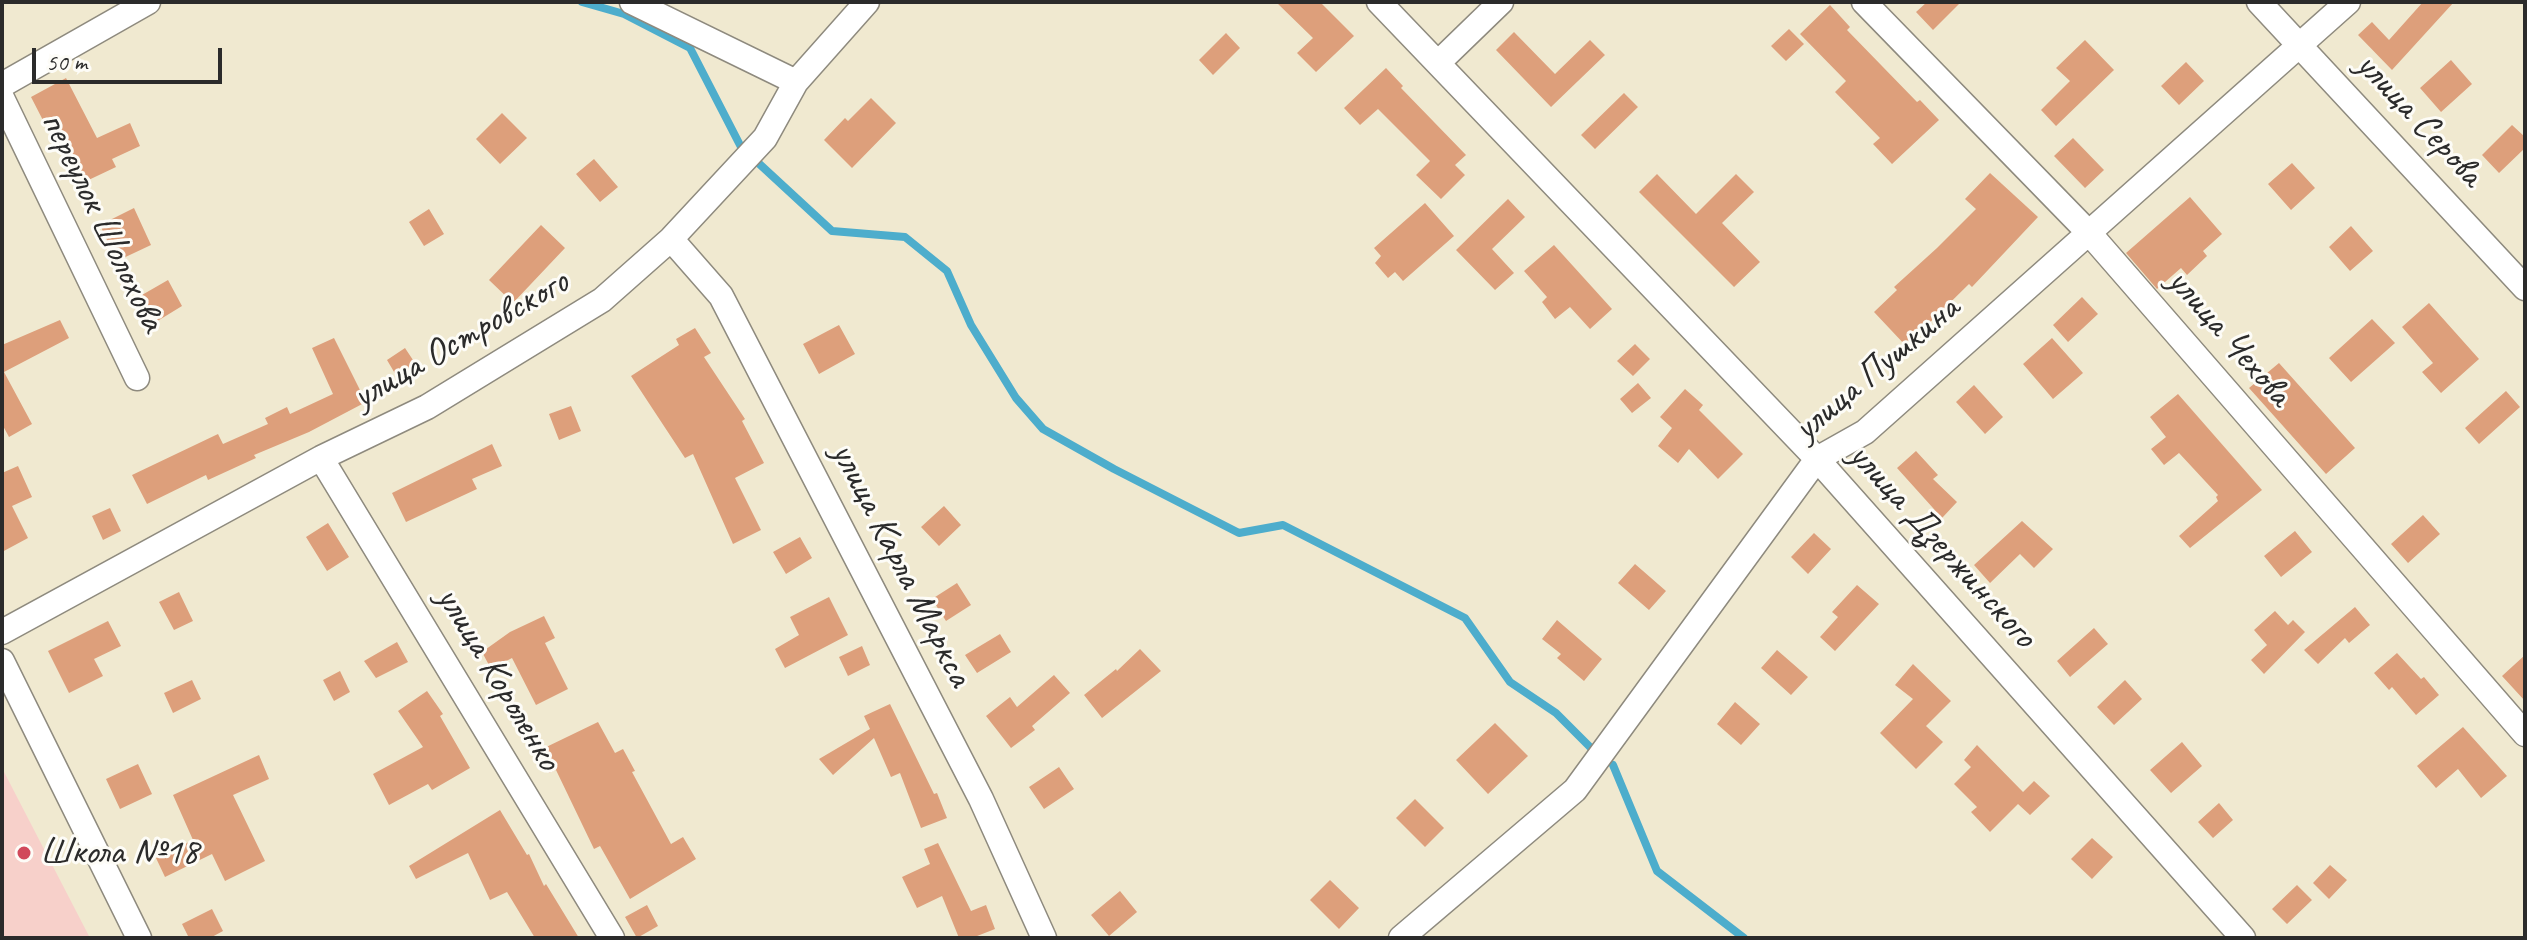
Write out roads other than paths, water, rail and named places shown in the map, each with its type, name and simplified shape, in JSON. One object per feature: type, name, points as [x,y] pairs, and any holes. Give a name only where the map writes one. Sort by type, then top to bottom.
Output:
[{"type":"street","points":[[2,85],[148,2]]},
{"type":"street","points":[[632,2],[796,82]]},
{"type":"street","name":"улица Островского","points":[[2,632],[321,458],[427,407],[602,300],[671,239],[765,138],[796,82],[867,2]]},
{"type":"street","name":"улица Дзержинского","points":[[1379,2],[1817,459],[2243,938]]},
{"type":"street","points":[[1438,63],[1501,2]]},
{"type":"street","name":"улица Чехова","points":[[1864,2],[2090,234],[2525,734]]},
{"type":"street","name":"улица Серова","points":[[2259,2],[2525,288]]},
{"type":"street","name":"улица Пушкина","points":[[1401,938],[1575,790],[1817,459],[1865,432],[2348,2]]},
{"type":"street","name":"переулок Шолохова","points":[[2,98],[137,378]]},
{"type":"street","name":"улица Карла Маркса","points":[[671,239],[721,296],[981,799],[1044,938]]},
{"type":"street","name":"улица Короленко","points":[[321,458],[612,938]]},
{"type":"street","points":[[2,661],[139,938]]},
{"type":"waterway","points":[[582,2],[624,14],[690,48],[741,147],[832,231],[905,237],[947,271],[971,325],[1016,398],[1043,429],[1239,533],[1283,525],[1465,618],[1510,682],[1556,713],[1591,748]]},
{"type":"waterway","points":[[1613,765],[1657,871],[1744,938]]},
{"type":"place","name":"Школа №18","points":[[24,853]]}]
